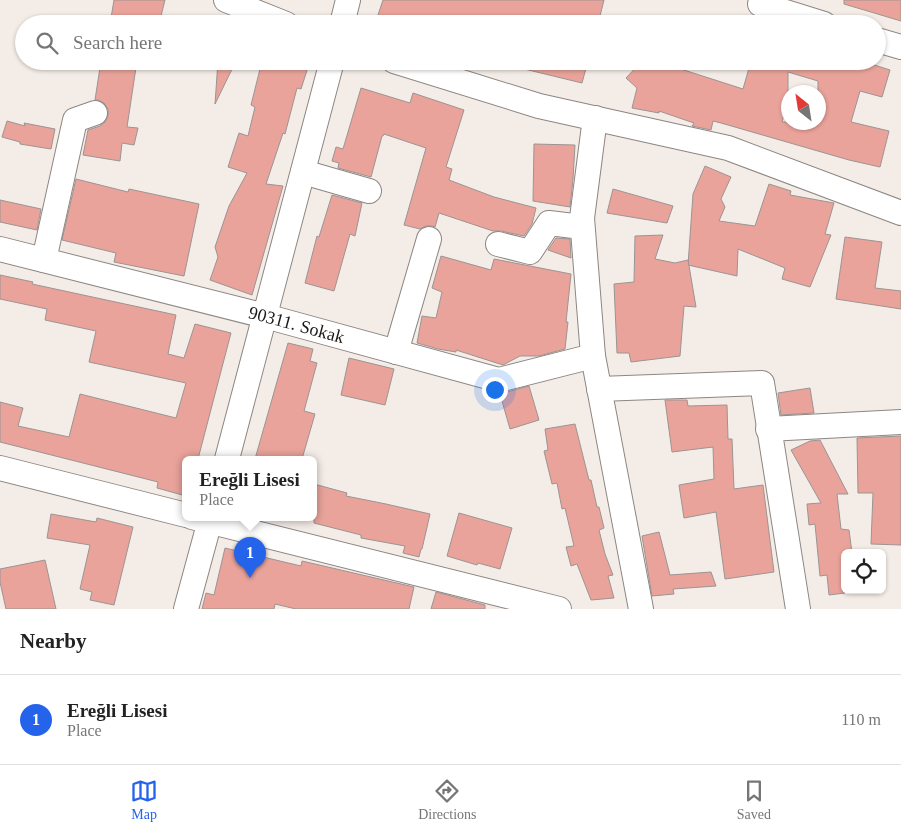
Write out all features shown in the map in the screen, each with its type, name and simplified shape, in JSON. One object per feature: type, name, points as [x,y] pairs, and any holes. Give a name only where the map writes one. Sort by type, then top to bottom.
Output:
[{"type":"street","points":[[226,0],[264,15]]},
{"type":"street","points":[[344,15],[348,0]]},
{"type":"street","points":[[760,4],[795,15]]},
{"type":"street","points":[[886,43],[901,47]]},
{"type":"street","points":[[228,456],[330,70]]},
{"type":"street","points":[[423,70],[539,106],[728,148],[901,213]]},
{"type":"street","points":[[44,260],[75,120],[95,113]]},
{"type":"street","points":[[595,118],[582,218],[593,356],[641,609]]},
{"type":"street","points":[[303,172],[369,191]]},
{"type":"street","points":[[498,244],[530,252],[549,223],[582,227]]},
{"type":"street","points":[[396,352],[429,239]]},
{"type":"street","name":"90311. Sokak","points":[[0,249],[265,316],[499,380],[593,356]]},
{"type":"street","points":[[599,389],[762,383],[798,609]]},
{"type":"street","points":[[768,430],[901,422]]},
{"type":"street","points":[[0,468],[182,514]]},
{"type":"street","points":[[186,609],[204,521]]},
{"type":"street","points":[[217,521],[559,609]]},
{"type":"building","points":[[114,0],[165,0],[161,15],[112,15]]},
{"type":"building","points":[[383,0],[604,0],[600,15],[378,15]]},
{"type":"building","points":[[844,0],[901,0],[901,21],[886,15],[844,4]]},
{"type":"building","points":[[100,70],[136,70],[127,127],[138,128],[134,145],[122,143],[120,161],[83,155],[88,130],[100,126],[108,116],[108,109],[104,103],[95,100]]},
{"type":"building","points":[[217,70],[232,70],[215,104]]},
{"type":"building","points":[[260,70],[307,70],[301,89],[297,88],[285,134],[283,133],[266,184],[283,186],[252,295],[210,280],[218,257],[215,247],[229,206],[247,173],[228,167],[239,133],[248,136],[255,107],[251,105]]},
{"type":"building","points":[[528,70],[586,70],[582,83]]},
{"type":"building","points":[[634,70],[684,70],[743,89],[748,70],[890,70],[882,97],[860,91],[851,122],[889,131],[880,167],[713,121],[711,130],[692,126],[694,123],[659,111],[659,113],[632,108],[637,88],[626,78]]},
{"type":"building","points":[[361,88],[410,103],[413,93],[464,110],[446,167],[452,169],[449,180],[494,197],[536,208],[532,224],[524,236],[493,231],[439,213],[435,227],[426,226],[420,229],[404,225],[426,148],[384,134],[371,177],[338,168],[339,163],[332,161],[336,147],[343,149]]},
{"type":"building","points":[[7,121],[25,126],[24,123],[55,129],[51,149],[20,144],[20,142],[2,137]]},
{"type":"building","points":[[534,144],[575,145],[570,207],[533,201]]},
{"type":"building","points":[[705,166],[731,177],[721,199],[725,207],[719,221],[755,226],[769,184],[791,191],[790,195],[834,203],[825,234],[831,235],[810,287],[782,279],[785,268],[738,249],[737,276],[688,265],[693,194]]},
{"type":"building","points":[[76,179],[128,192],[129,189],[199,204],[184,276],[114,262],[116,253],[62,240]]},
{"type":"building","points":[[613,189],[673,206],[667,223],[607,213]]},
{"type":"building","points":[[332,195],[362,203],[355,236],[350,234],[334,291],[305,283],[317,236],[319,237]]},
{"type":"building","points":[[0,200],[41,209],[37,230],[0,222]]},
{"type":"building","points":[[663,235],[655,259],[675,263],[688,260],[696,307],[684,306],[680,356],[631,362],[629,353],[617,353],[614,284],[634,282],[635,236]]},
{"type":"building","points":[[845,237],[882,242],[875,288],[901,291],[901,309],[836,299]]},
{"type":"building","points":[[556,238],[570,239],[571,258],[548,250]]},
{"type":"building","points":[[441,256],[491,270],[494,259],[571,274],[565,349],[539,356],[520,356],[503,365],[456,350],[456,352],[438,349],[417,343],[422,316],[436,318],[442,292],[432,288]]},
{"type":"building","points":[[0,275],[33,282],[32,284],[176,315],[168,354],[184,358],[195,324],[231,333],[199,456],[182,456],[182,495],[157,488],[158,482],[0,442],[0,402],[23,408],[18,426],[69,437],[80,394],[176,418],[186,383],[89,362],[96,331],[45,320],[47,309],[0,299]]},
{"type":"building","points":[[288,343],[313,349],[310,361],[317,363],[304,411],[315,414],[303,456],[256,456]]},
{"type":"building","points":[[349,358],[394,369],[385,405],[341,395]]},
{"type":"building","points":[[529,386],[539,420],[510,429],[500,394]]},
{"type":"building","points":[[810,388],[814,413],[781,415],[778,393]]},
{"type":"building","points":[[665,400],[687,400],[688,406],[727,405],[728,439],[732,439],[734,489],[763,485],[774,572],[725,579],[716,512],[684,518],[679,485],[714,479],[713,447],[672,452]]},
{"type":"building","points":[[575,424],[589,480],[591,480],[604,528],[599,530],[613,575],[608,576],[614,598],[591,600],[577,564],[571,566],[566,547],[574,546],[565,508],[562,509],[557,483],[552,484],[544,451],[548,450],[545,429]]},
{"type":"building","points":[[901,436],[901,545],[871,544],[873,493],[858,493],[857,438]]},
{"type":"building","points":[[820,440],[848,494],[837,494],[841,529],[849,530],[851,549],[841,549],[841,594],[829,595],[827,575],[820,576],[815,524],[809,525],[807,504],[821,503],[791,450],[810,441]]},
{"type":"building","points":[[317,485],[347,493],[346,496],[430,514],[419,557],[403,553],[405,546],[361,538],[361,535],[314,523],[314,521],[317,521]]},
{"type":"building","points":[[459,513],[512,528],[500,569],[478,563],[477,565],[447,556]]},
{"type":"building","points":[[51,514],[96,522],[97,518],[133,527],[114,605],[90,600],[92,592],[80,589],[90,545],[47,538]]},
{"type":"building","points":[[659,532],[670,575],[711,572],[716,586],[673,589],[674,594],[652,596],[642,536]]},
{"type":"building","points":[[225,548],[301,566],[302,561],[414,587],[409,609],[296,609],[275,604],[274,609],[202,609],[206,593],[214,595]]},
{"type":"building","points":[[45,560],[56,609],[6,609],[0,582],[0,569]]},
{"type":"building","points":[[436,592],[485,605],[485,609],[431,609]]},
{"type":"place","name":"Ereğli Lisesi","points":[[250,578]]}]
